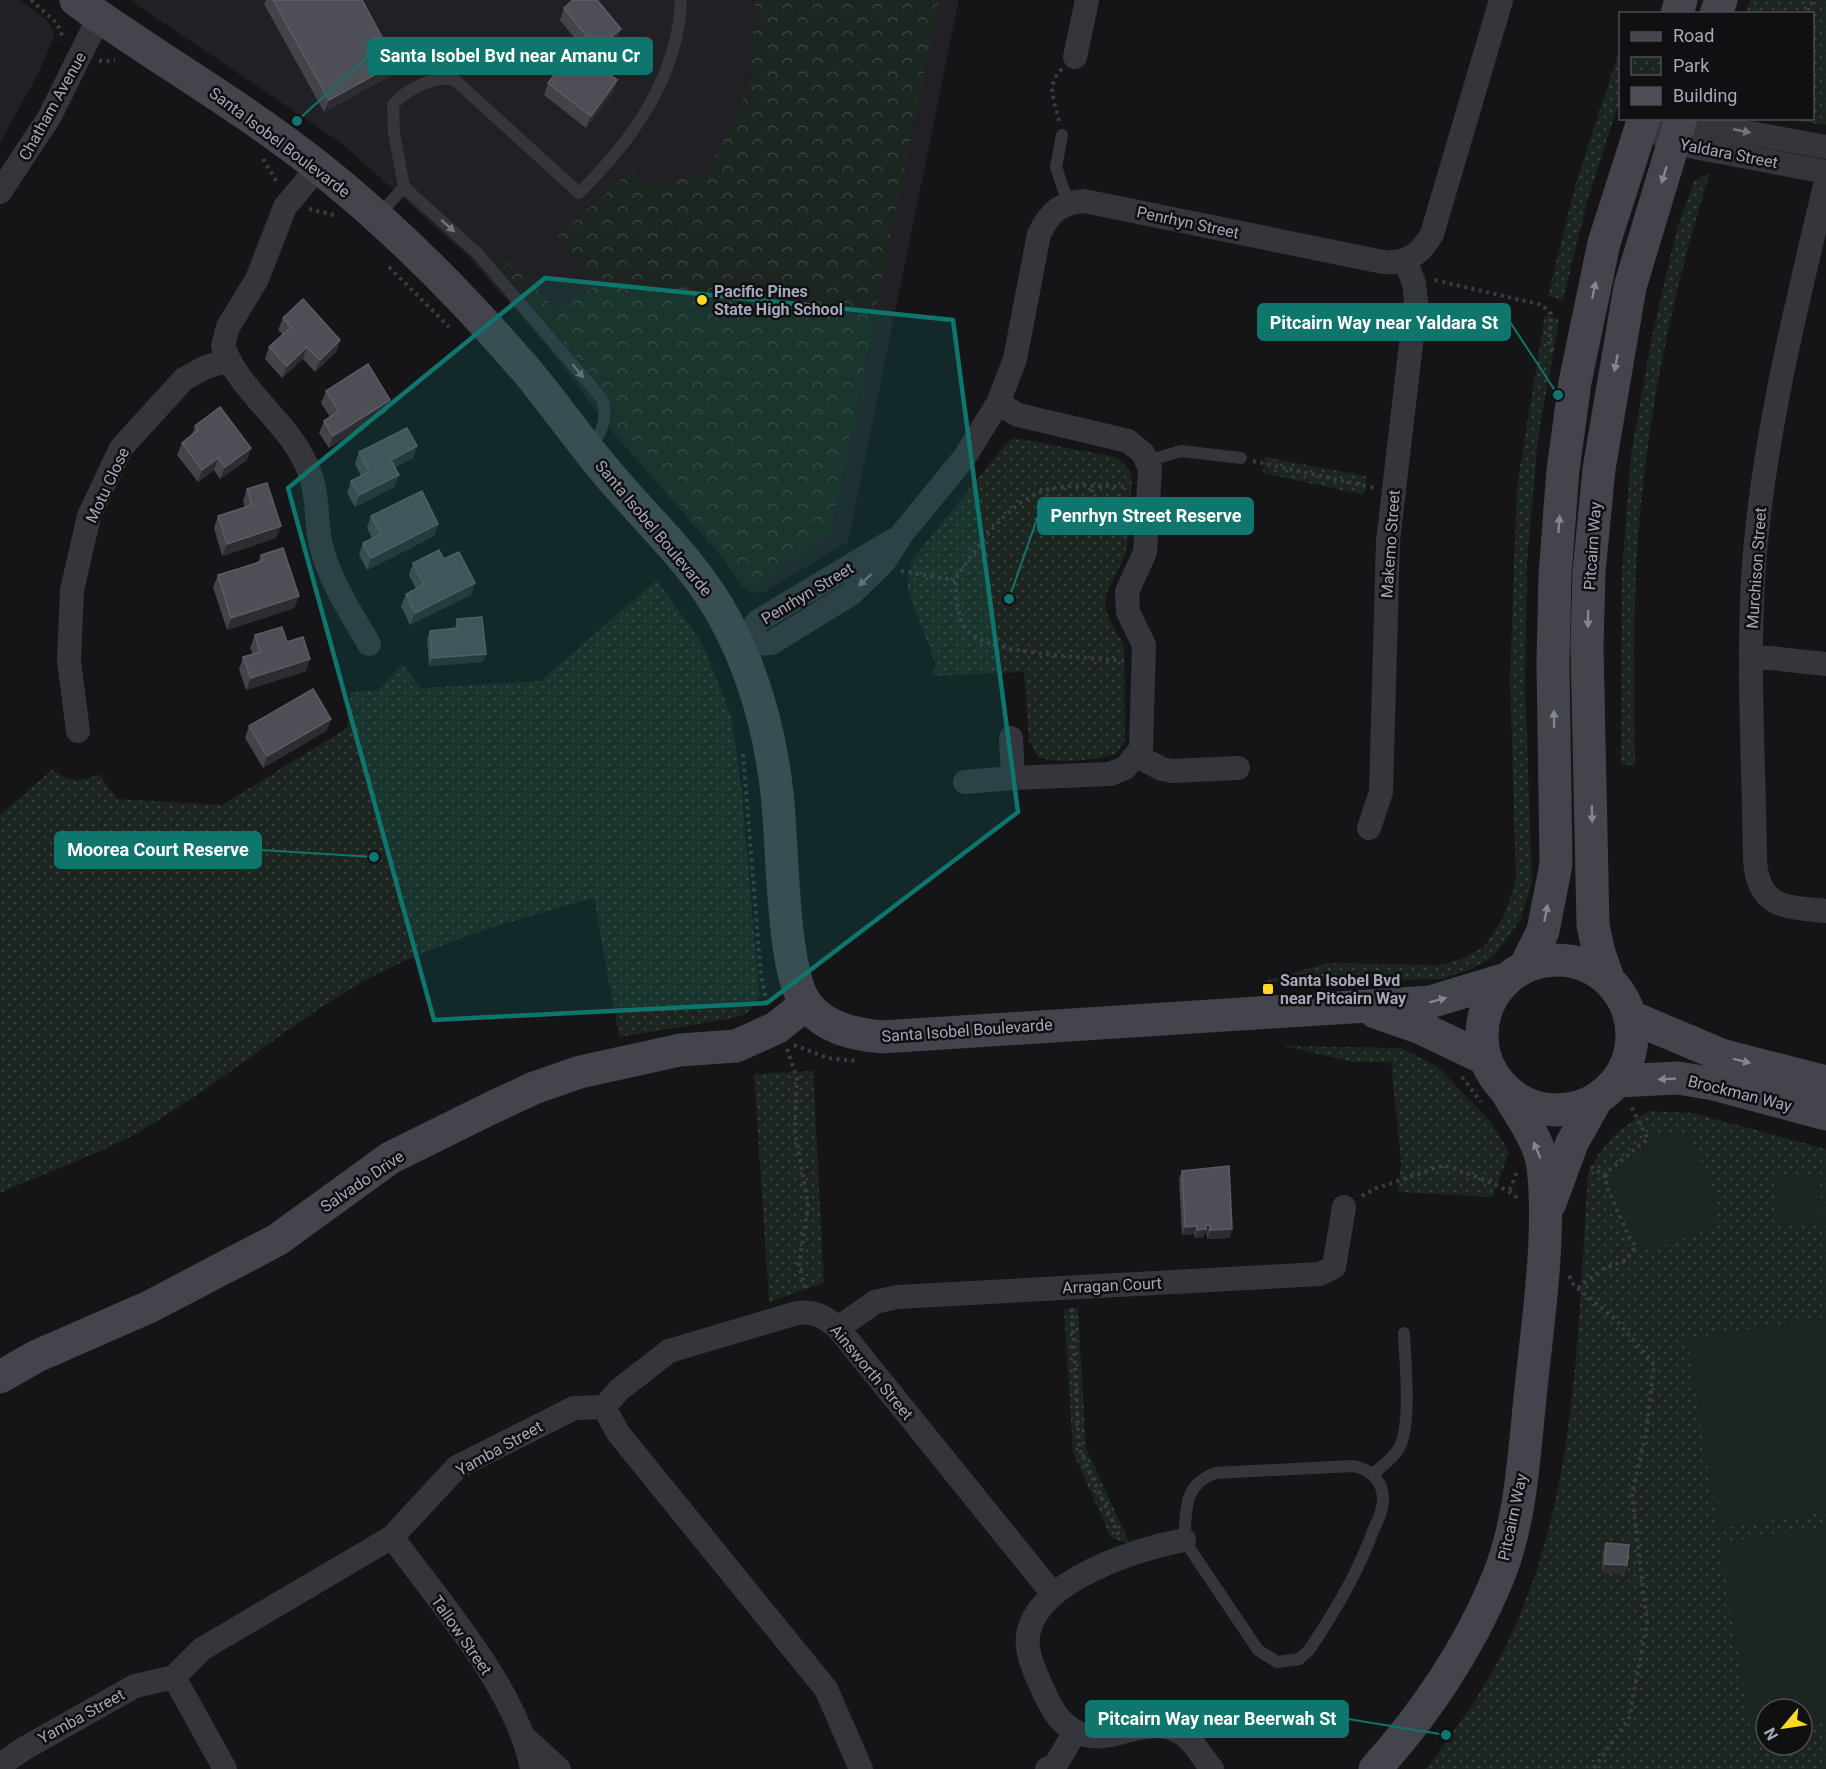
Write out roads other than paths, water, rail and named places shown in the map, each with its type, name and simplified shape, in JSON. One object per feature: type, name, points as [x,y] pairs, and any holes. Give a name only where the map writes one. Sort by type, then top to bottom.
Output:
[{"type":"street","points":[[1076,57],[1087,0]]},
{"type":"street","points":[[1405,261],[1425,246],[1432,234],[1501,0]]},
{"type":"street","name":"Chatham Avenue","points":[[0,192],[50,116],[81,55],[88,9]]},
{"type":"street","name":"Santa Isobel Boulevarde","points":[[88,9],[257,122],[318,166],[377,217],[485,324],[528,373],[587,449],[695,572],[715,601],[739,645],[759,698],[769,737],[777,794],[792,975],[806,1004],[821,1018],[845,1031],[882,1037],[1359,1007],[1430,1002],[1515,973]]},
{"type":"street","name":"Yaldara Street","points":[[1644,121],[1826,147]]},
{"type":"street","name":"Pitcairn Way","points":[[1515,973],[1543,931],[1556,864],[1553,663],[1556,575],[1563,470],[1575,382],[1604,243],[1644,121]]},
{"type":"street","name":"Yaldara Street","points":[[1678,127],[1826,172]]},
{"type":"street","name":"Pitcairn Way","points":[[1609,981],[1599,953],[1593,925],[1587,646],[1589,572],[1599,469],[1630,287],[1678,127]]},
{"type":"street","points":[[318,166],[285,207],[257,279],[228,327],[223,346],[241,380],[295,445],[310,474],[320,542],[331,578],[369,644]]},
{"type":"street","name":"Murchison Street","points":[[1826,181],[1772,418],[1754,565],[1752,656],[1758,882],[1762,891],[1775,902],[1794,908],[1826,911]]},
{"type":"street","name":"Penrhyn Street","points":[[739,645],[758,621],[901,535],[964,458],[998,403],[1015,359],[1040,234],[1054,210],[1068,203],[1084,201],[1383,262],[1405,261]]},
{"type":"street","name":"Makemo Street","points":[[1369,828],[1381,792],[1389,541],[1416,301],[1414,283],[1405,261]]},
{"type":"street","name":"Motu Close","points":[[78,731],[69,661],[72,590],[89,516],[121,448],[184,379],[206,367],[229,360]]},
{"type":"street","points":[[965,782],[1110,774],[1125,768],[1137,756],[1143,741],[1144,645],[1128,612],[1126,592],[1145,552],[1150,488],[1148,461],[1136,445],[1128,441],[1018,415],[998,403]]},
{"type":"street","points":[[1752,656],[1826,664]]},
{"type":"street","points":[[1011,738],[1013,778]]},
{"type":"street","points":[[1137,756],[1162,769],[1172,771],[1238,768]]},
{"type":"street","points":[[1546,960],[1569,961],[1591,968],[1609,981],[1622,997],[1629,1016],[1632,1039],[1621,1100],[1574,1109],[1549,1110],[1526,1104],[1506,1090],[1493,1076],[1486,1059],[1482,1038],[1484,1016],[1492,996],[1515,973],[1546,960]]},
{"type":"street","name":"Salvado Drive","points":[[0,1377],[37,1356],[149,1307],[278,1240],[390,1158],[534,1088],[580,1072],[680,1050],[736,1046],[776,1028],[806,1004]]},
{"type":"street","name":"Santa Isobel Boulevarde","points":[[1359,1007],[1421,1028],[1486,1059]]},
{"type":"street","name":"Brockman Way","points":[[1629,1016],[1720,1055],[1826,1082]]},
{"type":"street","name":"Brockman Way","points":[[1621,1100],[1678,1078],[1714,1084],[1826,1114]]},
{"type":"street","name":"Pitcairn Way","points":[[1375,1769],[1425,1707],[1480,1617],[1498,1578],[1510,1540],[1520,1491],[1536,1342],[1544,1228],[1543,1166],[1538,1148],[1506,1090]]},
{"type":"street","name":"Pitcairn Way","points":[[1544,1228],[1553,1192],[1572,1143],[1621,1100]]},
{"type":"street","name":"Arragan Court","points":[[838,1328],[874,1302],[897,1297],[1320,1274],[1334,1266],[1344,1208]]},
{"type":"street","name":"Ainsworth Street","points":[[604,1407],[619,1390],[657,1359],[683,1346],[796,1313],[812,1312],[828,1319],[838,1328],[1053,1594]]},
{"type":"street","points":[[604,1407],[618,1433],[826,1689],[861,1769]]},
{"type":"street","name":"Yamba Street","points":[[0,1765],[25,1748],[135,1686],[174,1677],[202,1649],[392,1538],[458,1467],[574,1408],[604,1407]]},
{"type":"street","name":"Tallow Street","points":[[392,1538],[487,1668],[524,1737],[531,1769]]},
{"type":"street","points":[[1184,1540],[1127,1555],[1053,1594],[1032,1621],[1028,1648],[1030,1659],[1052,1709],[1062,1722],[1075,1732],[1094,1737],[1107,1736],[1138,1726],[1167,1726],[1182,1734],[1195,1746],[1210,1768]]},
{"type":"street","points":[[174,1677],[225,1769]]},
{"type":"street","points":[[1047,1769],[1056,1764],[1075,1732]]},
{"type":"street","name":"Tallow Street","points":[[524,1737],[559,1769]]},
{"type":"lane","points":[[587,449],[599,437],[605,412],[603,400],[478,254],[404,187],[396,143],[393,105],[398,99],[438,78],[447,77],[456,81],[579,193],[610,162],[652,104],[674,47],[681,0]]},
{"type":"lane","points":[[1062,135],[1056,167],[1068,203]]},
{"type":"lane","points":[[377,217],[404,187]]},
{"type":"lane","points":[[1148,461],[1181,451],[1241,458]]},
{"type":"lane","points":[[1373,1474],[1393,1458],[1403,1440],[1406,1393],[1404,1333]]},
{"type":"lane","points":[[1353,1466],[1373,1474],[1382,1491],[1382,1509],[1358,1571],[1309,1650],[1299,1659],[1276,1662],[1258,1650],[1184,1540],[1192,1490],[1205,1477],[1215,1473],[1353,1466]]},
{"type":"place","name":"Santa Isobel Bvd near Amanu Cr","points":[[297,121]]},
{"type":"place","name":"Pacific Pines State High School","points":[[702,300]]},
{"type":"place","name":"Pitcairn Way near Yaldara St","points":[[1558,395]]},
{"type":"place","name":"Penrhyn Street Reserve","points":[[1009,599]]},
{"type":"place","name":"Moorea Court Reserve","points":[[374,857]]},
{"type":"place","name":"Santa Isobel Bvd near Pitcairn Way","points":[[1268,989]]},
{"type":"place","name":"Pitcairn Way near Beerwah St","points":[[1446,1735]]}]
